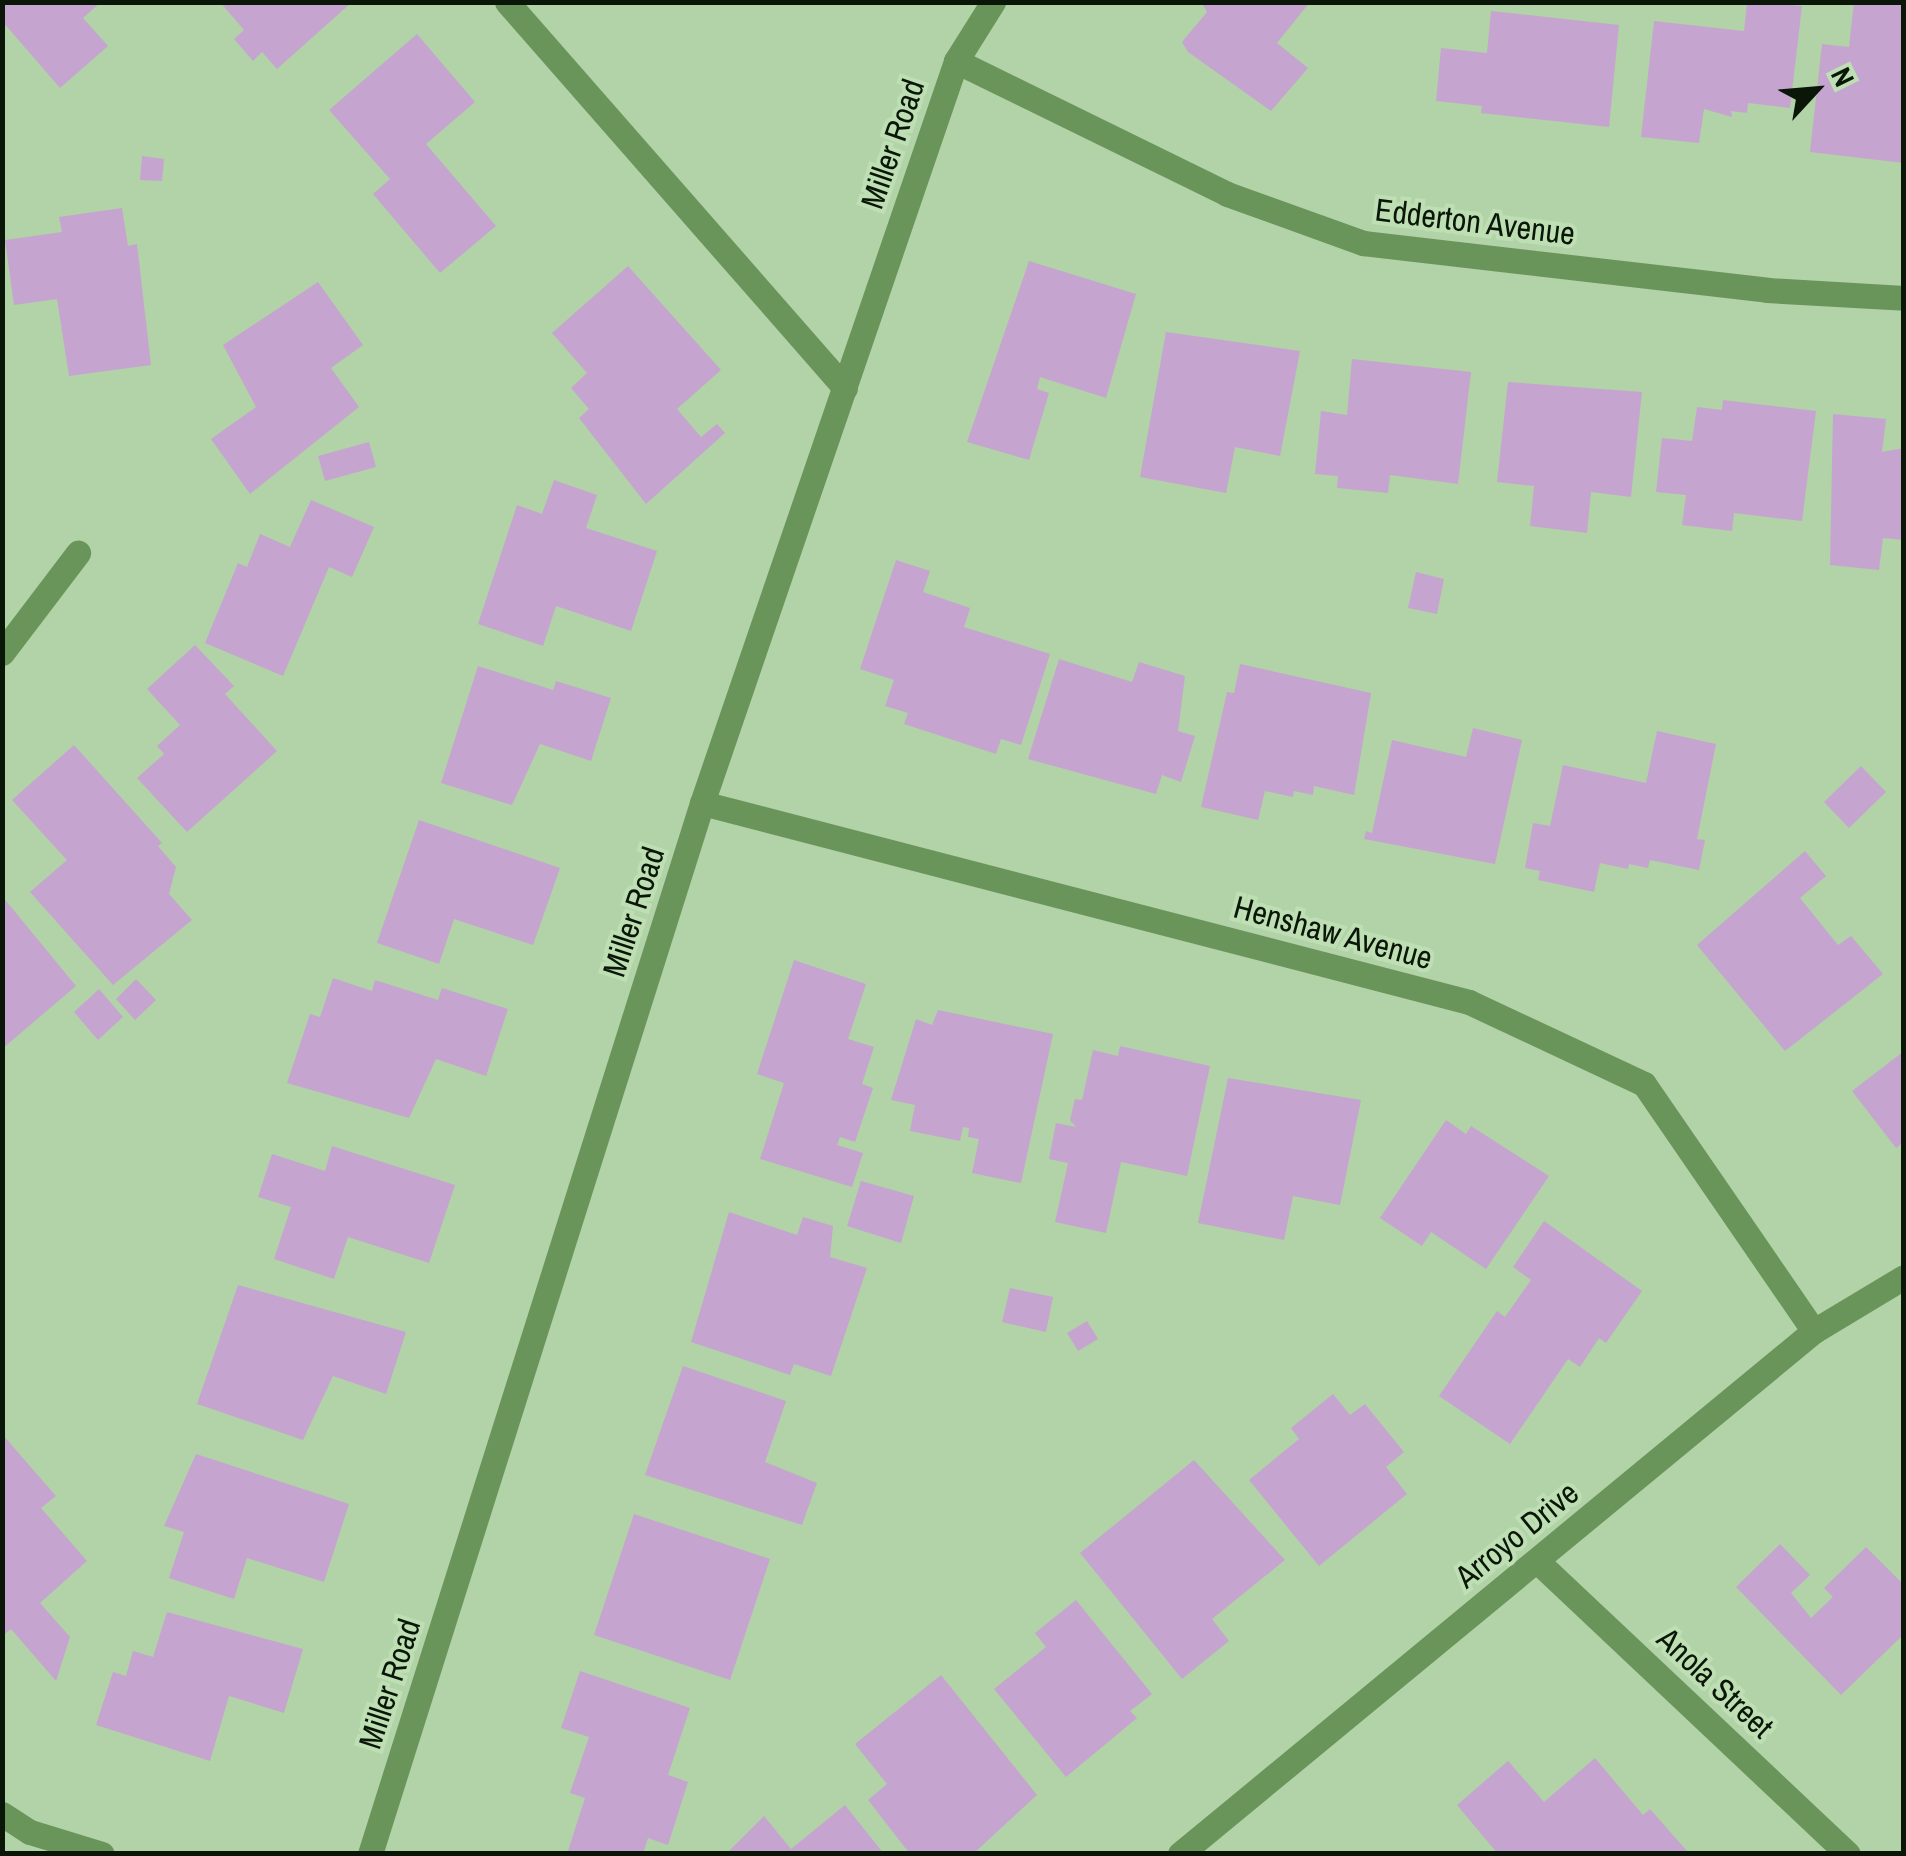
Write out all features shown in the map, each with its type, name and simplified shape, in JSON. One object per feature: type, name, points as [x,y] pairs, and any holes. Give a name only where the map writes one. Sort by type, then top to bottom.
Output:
[{"type":"street","points":[[507,2],[844,388]]},
{"type":"street","name":"Miller Road","points":[[370,1854],[702,803],[956,61],[993,2]]},
{"type":"street","name":"Edderton Avenue","points":[[956,61],[1227,194],[1364,242],[1767,290],[1904,298]]},
{"type":"street","points":[[2,653],[78,553]]},
{"type":"street","name":"Henshaw Avenue","points":[[702,803],[1469,1002],[1644,1084],[1814,1331]]},
{"type":"street","name":"Arroyo Drive","points":[[1180,1854],[1814,1331],[1904,1277]]},
{"type":"street","name":"Anola Street","points":[[1537,1560],[1848,1854]]},
{"type":"street","points":[[2,1814],[30,1832],[102,1854]]},
{"type":"building","points":[[2,2],[101,2],[83,18],[108,46],[60,88],[2,21]]},
{"type":"building","points":[[220,2],[352,2],[277,69],[262,52],[253,61],[234,39],[244,30]]},
{"type":"building","points":[[1201,2],[1310,2],[1277,43],[1308,68],[1271,111],[1188,52],[1182,42],[1207,12]]},
{"type":"building","points":[[1747,2],[1802,6],[1790,108],[1748,103],[1747,113],[1731,111],[1732,117],[1704,109],[1699,143],[1641,137],[1654,21],[1744,31]]},
{"type":"building","points":[[1854,2],[1904,4],[1904,163],[1810,152],[1822,44],[1849,47]]},
{"type":"building","points":[[1491,11],[1619,25],[1609,127],[1481,113],[1482,106],[1436,101],[1441,48],[1487,53]]},
{"type":"building","points":[[417,34],[475,102],[426,144],[496,226],[440,273],[373,194],[390,179],[329,110]]},
{"type":"building","points":[[142,156],[164,159],[162,181],[140,180]]},
{"type":"building","points":[[122,208],[128,246],[137,244],[151,365],[69,376],[57,299],[14,305],[5,240],[62,232],[59,217]]},
{"type":"building","points":[[1029,261],[1136,294],[1106,398],[1040,377],[1037,389],[1049,393],[1029,460],[967,442]]},
{"type":"building","points":[[628,266],[721,370],[677,409],[701,437],[717,424],[725,433],[646,504],[579,418],[589,409],[571,388],[587,373],[552,333]]},
{"type":"building","points":[[318,282],[363,345],[331,368],[359,407],[250,494],[211,439],[256,407],[223,345]]},
{"type":"building","points":[[1166,332],[1300,351],[1280,456],[1235,447],[1226,493],[1140,477]]},
{"type":"building","points":[[1352,359],[1471,372],[1458,484],[1390,475],[1388,493],[1337,488],[1338,476],[1315,474],[1321,411],[1347,415]]},
{"type":"building","points":[[1508,382],[1642,392],[1631,497],[1591,492],[1587,533],[1530,526],[1534,486],[1497,482]]},
{"type":"building","points":[[1723,400],[1816,411],[1802,521],[1734,513],[1732,531],[1682,525],[1686,495],[1656,492],[1662,438],[1692,441],[1697,407],[1722,410]]},
{"type":"building","points":[[1833,414],[1886,419],[1882,452],[1904,448],[1904,540],[1883,538],[1879,570],[1830,565]]},
{"type":"building","points":[[369,442],[376,467],[325,481],[318,456]]},
{"type":"building","points":[[554,480],[597,495],[586,528],[657,551],[631,631],[556,606],[543,646],[478,624],[517,505],[542,514]]},
{"type":"building","points":[[311,500],[374,527],[352,577],[329,567],[283,676],[205,643],[238,563],[247,567],[260,534],[290,547]]},
{"type":"building","points":[[896,560],[930,571],[923,592],[970,608],[964,627],[1050,654],[1021,745],[1001,739],[996,754],[904,724],[908,713],[885,706],[894,680],[860,669]]},
{"type":"building","points":[[1416,572],[1444,579],[1437,614],[1408,608]]},
{"type":"building","points":[[195,645],[234,686],[225,694],[277,751],[187,832],[137,778],[164,754],[157,746],[180,725],[147,689]]},
{"type":"building","points":[[1059,659],[1132,682],[1139,662],[1185,676],[1178,731],[1195,736],[1181,782],[1162,775],[1156,794],[1028,759]]},
{"type":"building","points":[[1240,664],[1371,693],[1354,795],[1314,786],[1313,795],[1294,791],[1293,797],[1265,791],[1258,820],[1201,807],[1227,692],[1234,693]]},
{"type":"building","points":[[478,666],[553,690],[556,681],[611,698],[591,761],[540,744],[512,805],[441,783]]},
{"type":"building","points":[[1473,728],[1522,740],[1495,864],[1364,839],[1366,831],[1372,833],[1392,740],[1466,757]]},
{"type":"building","points":[[1657,731],[1716,744],[1697,839],[1705,840],[1699,870],[1650,860],[1648,868],[1629,864],[1628,869],[1600,863],[1594,892],[1538,880],[1540,871],[1525,868],[1533,823],[1550,826],[1563,765],[1646,783]]},
{"type":"building","points":[[74,745],[162,843],[158,846],[176,867],[169,894],[192,920],[113,985],[30,892],[67,860],[12,800]]},
{"type":"building","points":[[1861,766],[1886,792],[1849,828],[1824,802]]},
{"type":"building","points":[[419,820],[560,868],[533,945],[454,919],[439,964],[377,943]]},
{"type":"building","points":[[1805,851],[1826,876],[1800,898],[1838,945],[1851,936],[1883,974],[1785,1051],[1697,945]]},
{"type":"building","points":[[2,896],[76,986],[2,1049]]},
{"type":"building","points":[[794,960],[866,984],[848,1039],[874,1047],[862,1084],[873,1088],[855,1142],[840,1137],[837,1145],[863,1153],[852,1187],[760,1159],[784,1083],[757,1074]]},
{"type":"building","points":[[333,978],[372,991],[375,980],[438,1000],[442,988],[508,1009],[486,1076],[436,1059],[409,1118],[287,1083],[310,1014],[320,1017]]},
{"type":"building","points":[[136,979],[156,1000],[135,1020],[116,999]]},
{"type":"building","points":[[99,989],[123,1017],[98,1040],[74,1012]]},
{"type":"building","points":[[938,1010],[1053,1034],[1021,1183],[972,1173],[979,1139],[968,1137],[969,1128],[963,1127],[960,1141],[910,1131],[915,1105],[891,1100],[916,1019],[932,1025]]},
{"type":"building","points":[[1120,1046],[1210,1066],[1187,1176],[1121,1162],[1106,1233],[1055,1222],[1068,1163],[1049,1159],[1056,1123],[1076,1127],[1070,1120],[1075,1099],[1082,1100],[1093,1050],[1118,1056]]},
{"type":"building","points":[[1904,1051],[1904,1142],[1896,1148],[1852,1091]]},
{"type":"building","points":[[1228,1078],[1361,1100],[1340,1205],[1293,1196],[1284,1240],[1198,1223]]},
{"type":"building","points":[[1446,1120],[1466,1134],[1471,1126],[1549,1176],[1486,1269],[1431,1232],[1422,1246],[1380,1218]]},
{"type":"building","points":[[332,1146],[455,1185],[429,1263],[348,1237],[334,1279],[274,1259],[291,1207],[258,1197],[272,1154],[325,1171]]},
{"type":"building","points":[[861,1181],[914,1196],[901,1243],[847,1226]]},
{"type":"building","points":[[729,1212],[797,1235],[803,1217],[833,1226],[830,1257],[867,1268],[831,1376],[794,1364],[790,1375],[691,1342]]},
{"type":"building","points":[[1544,1221],[1642,1291],[1606,1343],[1599,1338],[1580,1367],[1568,1359],[1510,1444],[1439,1396],[1497,1311],[1505,1317],[1531,1280],[1513,1267]]},
{"type":"building","points":[[238,1285],[406,1332],[386,1394],[333,1376],[303,1440],[197,1404]]},
{"type":"building","points":[[1010,1288],[1053,1297],[1046,1332],[1002,1322]]},
{"type":"building","points":[[1087,1321],[1098,1339],[1078,1351],[1067,1333]]},
{"type":"building","points":[[683,1366],[786,1401],[765,1462],[817,1483],[802,1525],[645,1475]]},
{"type":"building","points":[[1333,1394],[1350,1415],[1365,1404],[1404,1452],[1386,1467],[1407,1494],[1319,1566],[1249,1480],[1299,1439],[1291,1428]]},
{"type":"building","points":[[2,1434],[56,1496],[41,1508],[87,1561],[40,1603],[70,1637],[56,1681],[11,1629],[2,1636]]},
{"type":"building","points":[[196,1454],[349,1504],[324,1582],[247,1558],[234,1599],[169,1578],[184,1532],[164,1526]]},
{"type":"building","points":[[1194,1460],[1285,1560],[1212,1619],[1229,1641],[1182,1679],[1080,1553]]},
{"type":"building","points":[[634,1514],[770,1559],[730,1680],[594,1635]]},
{"type":"building","points":[[1780,1544],[1810,1575],[1791,1593],[1811,1618],[1833,1597],[1824,1588],[1866,1547],[1904,1585],[1904,1634],[1841,1695],[1736,1587]]},
{"type":"building","points":[[1076,1600],[1152,1694],[1130,1711],[1137,1718],[1066,1777],[994,1689],[1046,1647],[1035,1633]]},
{"type":"building","points":[[167,1612],[303,1649],[284,1713],[229,1696],[210,1761],[96,1725],[113,1672],[126,1676],[133,1651],[153,1657]]},
{"type":"building","points":[[580,1671],[690,1708],[668,1775],[688,1782],[668,1845],[648,1838],[643,1854],[567,1854],[585,1798],[570,1793],[589,1737],[561,1728]]},
{"type":"building","points":[[941,1675],[1037,1795],[973,1854],[910,1854],[868,1800],[887,1784],[855,1744]]},
{"type":"building","points":[[1595,1758],[1643,1815],[1650,1809],[1687,1851],[1498,1854],[1457,1805],[1508,1761],[1544,1802]]},
{"type":"building","points":[[845,1805],[884,1854],[726,1854],[764,1816],[791,1849]]}]
